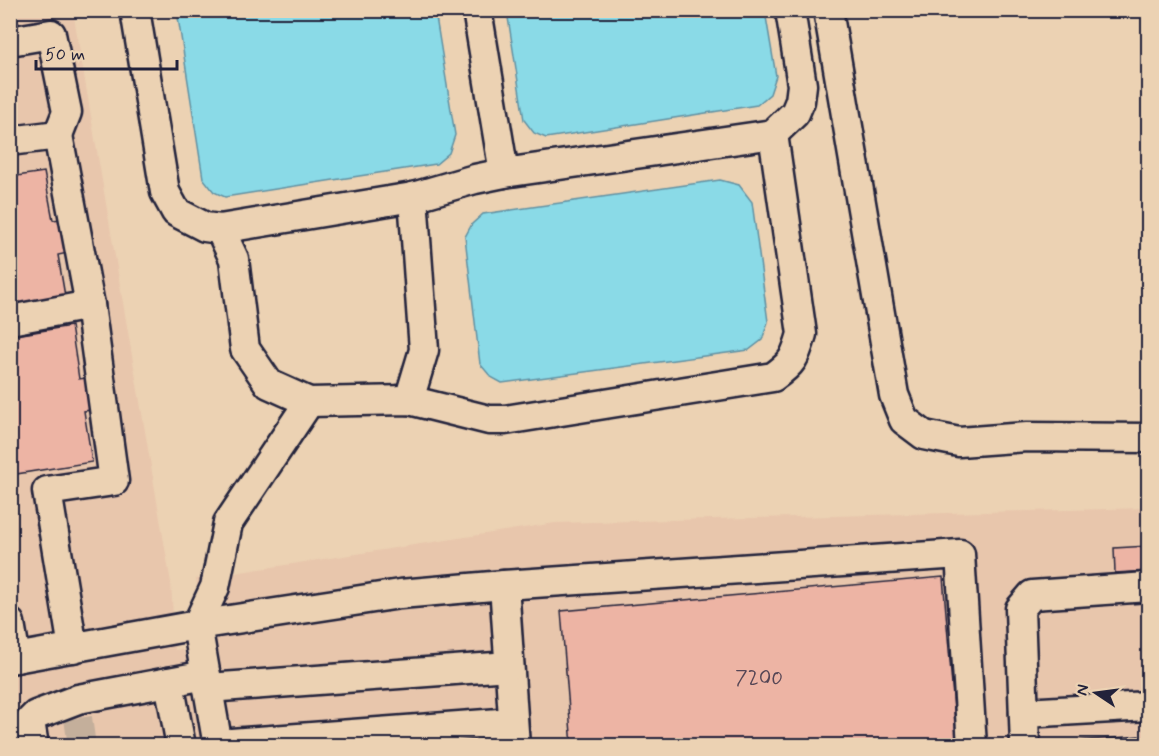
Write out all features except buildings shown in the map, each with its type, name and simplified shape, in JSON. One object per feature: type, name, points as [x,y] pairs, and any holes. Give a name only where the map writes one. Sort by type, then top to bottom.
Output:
[{"type":"lane","points":[[135,10],[165,192],[176,212],[205,227],[220,229],[413,197],[504,173],[773,134],[795,113],[800,101],[802,85],[790,10]]},
{"type":"lane","points":[[477,10],[504,173]]},
{"type":"lane","points":[[828,10],[894,395],[904,420],[924,435],[959,442],[1028,437],[1149,438]]},
{"type":"lane","points":[[10,41],[51,34],[67,112],[58,135],[90,305],[114,481],[47,491],[73,648]]},
{"type":"lane","points":[[220,229],[234,260],[245,349],[269,384],[309,402],[409,400],[489,420],[505,420],[772,377],[786,368],[795,356],[801,334],[773,134]]},
{"type":"lane","points":[[10,141],[58,135]]},
{"type":"lane","points":[[409,400],[424,350],[413,197]]},
{"type":"lane","points":[[10,320],[90,305]]},
{"type":"lane","points":[[309,402],[228,523],[215,588],[197,625],[218,745],[514,734],[504,585]]},
{"type":"lane","points":[[10,623],[13,659],[197,625],[400,594],[960,554],[972,746]]},
{"type":"lane","points":[[1025,746],[1020,609],[1032,595],[1149,587]]},
{"type":"lane","points":[[34,746],[30,722],[36,715],[78,709],[169,682],[509,666]]},
{"type":"lane","points":[[169,682],[181,746]]},
{"type":"lane","points":[[1024,713],[1149,706]]},
{"type":"shaded area","points":[[10,11],[73,11],[171,583],[175,650],[181,649],[189,659],[202,745],[11,745]]},
{"type":"shaded area","points":[[1148,508],[1148,745],[226,745],[196,579],[555,523]]},
{"type":"water","points":[[177,11],[435,11],[455,135],[449,153],[436,164],[225,197],[214,192],[203,178]]},
{"type":"water","points":[[507,11],[765,11],[776,76],[770,94],[757,105],[546,138],[534,133],[524,120]]},
{"type":"water","points":[[720,180],[739,185],[752,202],[768,322],[762,340],[749,350],[502,383],[491,377],[480,364],[465,237],[472,224],[483,214]]},
{"type":"tunnel","points":[[78,718],[82,746]]}]
